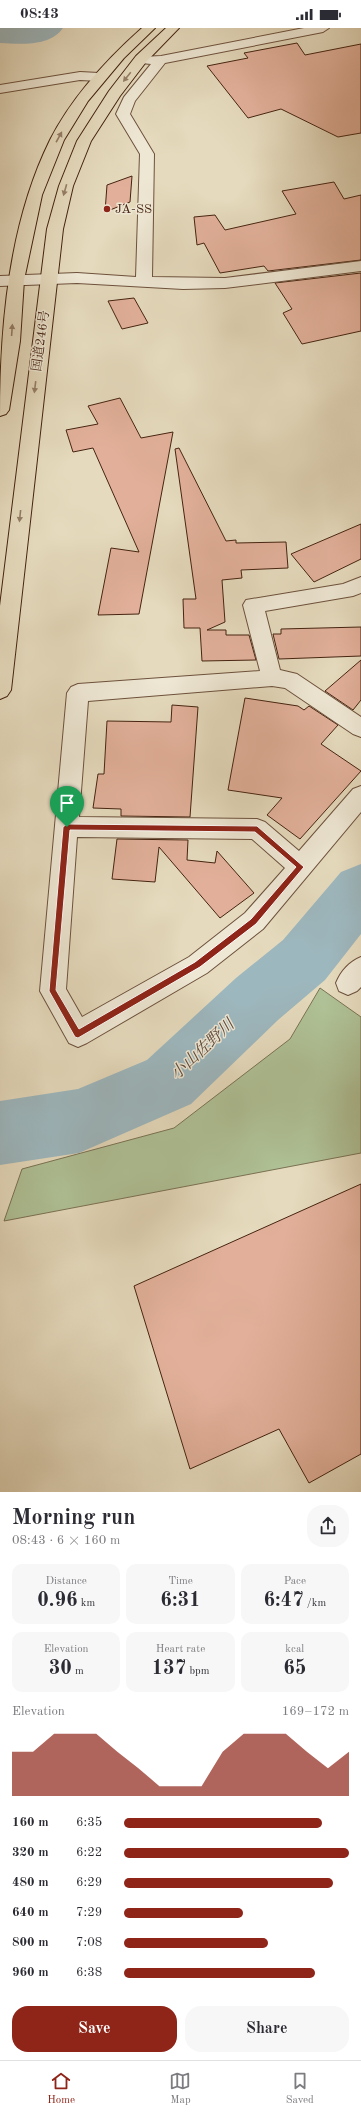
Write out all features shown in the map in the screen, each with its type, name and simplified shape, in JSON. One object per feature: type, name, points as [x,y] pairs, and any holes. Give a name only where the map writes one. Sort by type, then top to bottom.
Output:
[{"type":"highway","name":"国道246号","points":[[0,410],[12,341],[8,281],[35,196],[57,140],[82,100],[119,54],[149,28]]},
{"type":"highway","name":"国道246号","points":[[0,690],[35,384],[55,229],[66,186],[84,141],[114,94],[141,59],[173,28]]},
{"type":"street","points":[[141,59],[161,60],[323,28]]},
{"type":"street","points":[[144,282],[147,154],[123,114],[130,100],[161,60]]},
{"type":"street","points":[[0,89],[80,76],[99,78]]},
{"type":"street","points":[[8,281],[49,278],[183,284],[225,283],[361,266]]},
{"type":"street","points":[[272,678],[253,605],[346,591],[361,584]]},
{"type":"street","points":[[361,728],[290,680],[272,678],[78,693],[53,991],[78,1034],[198,965],[254,922],[361,796]]},
{"type":"street","points":[[67,827],[257,829],[300,867]]},
{"type":"green space","points":[[320,988],[361,1017],[361,1153],[4,1221],[22,1169],[174,1128],[290,1039]]},
{"type":"building","points":[[297,43],[305,55],[361,44],[361,133],[338,137],[281,109],[248,118],[207,66],[248,58],[244,53]]},
{"type":"building","points":[[132,176],[130,202],[105,212],[107,185]]},
{"type":"building","points":[[334,182],[344,199],[361,195],[361,260],[268,271],[264,266],[220,273],[204,243],[197,245],[194,217],[215,215],[225,230],[296,214],[282,191]]},
{"type":"building","points":[[361,273],[361,331],[302,344],[283,313],[292,309],[275,283]]},
{"type":"building","points":[[134,298],[148,323],[122,329],[108,301]]},
{"type":"building","points":[[120,398],[141,438],[173,432],[139,614],[98,615],[111,548],[139,552],[93,448],[73,452],[66,430],[98,424],[88,406]]},
{"type":"building","points":[[179,448],[226,541],[236,540],[236,543],[286,542],[288,568],[241,570],[242,578],[222,580],[225,622],[207,630],[226,630],[226,635],[249,635],[256,660],[202,661],[200,628],[184,628],[183,599],[196,599],[175,449]]},
{"type":"building","points":[[361,524],[361,559],[314,582],[291,554]]},
{"type":"building","points":[[361,627],[361,656],[279,659],[273,634],[281,634],[281,629]]},
{"type":"building","points":[[361,660],[361,700],[353,710],[325,691]]},
{"type":"building","points":[[245,698],[298,706],[304,710],[309,706],[338,725],[321,744],[361,771],[300,839],[267,815],[282,798],[228,790]]},
{"type":"building","points":[[172,705],[198,707],[190,817],[121,816],[121,809],[93,808],[98,774],[104,774],[107,721],[171,722]]},
{"type":"building","points":[[117,839],[188,840],[187,860],[215,863],[217,851],[254,893],[220,918],[159,847],[155,882],[112,879]]},
{"type":"building","points":[[361,1184],[361,1454],[309,1483],[279,1429],[190,1469],[134,1286]]},
{"type":"waterway","points":[[0,34],[30,35],[48,28]]},
{"type":"waterway","name":"小山佐野川","points":[[0,1133],[79,1121],[169,1082],[257,999],[304,960],[361,890]]},
{"type":"place","name":"JA-SS","points":[[107,209]]},
{"type":"route","points":[[67,827],[257,829],[300,867],[254,922],[198,965],[78,1034],[53,991],[67,827]]}]
